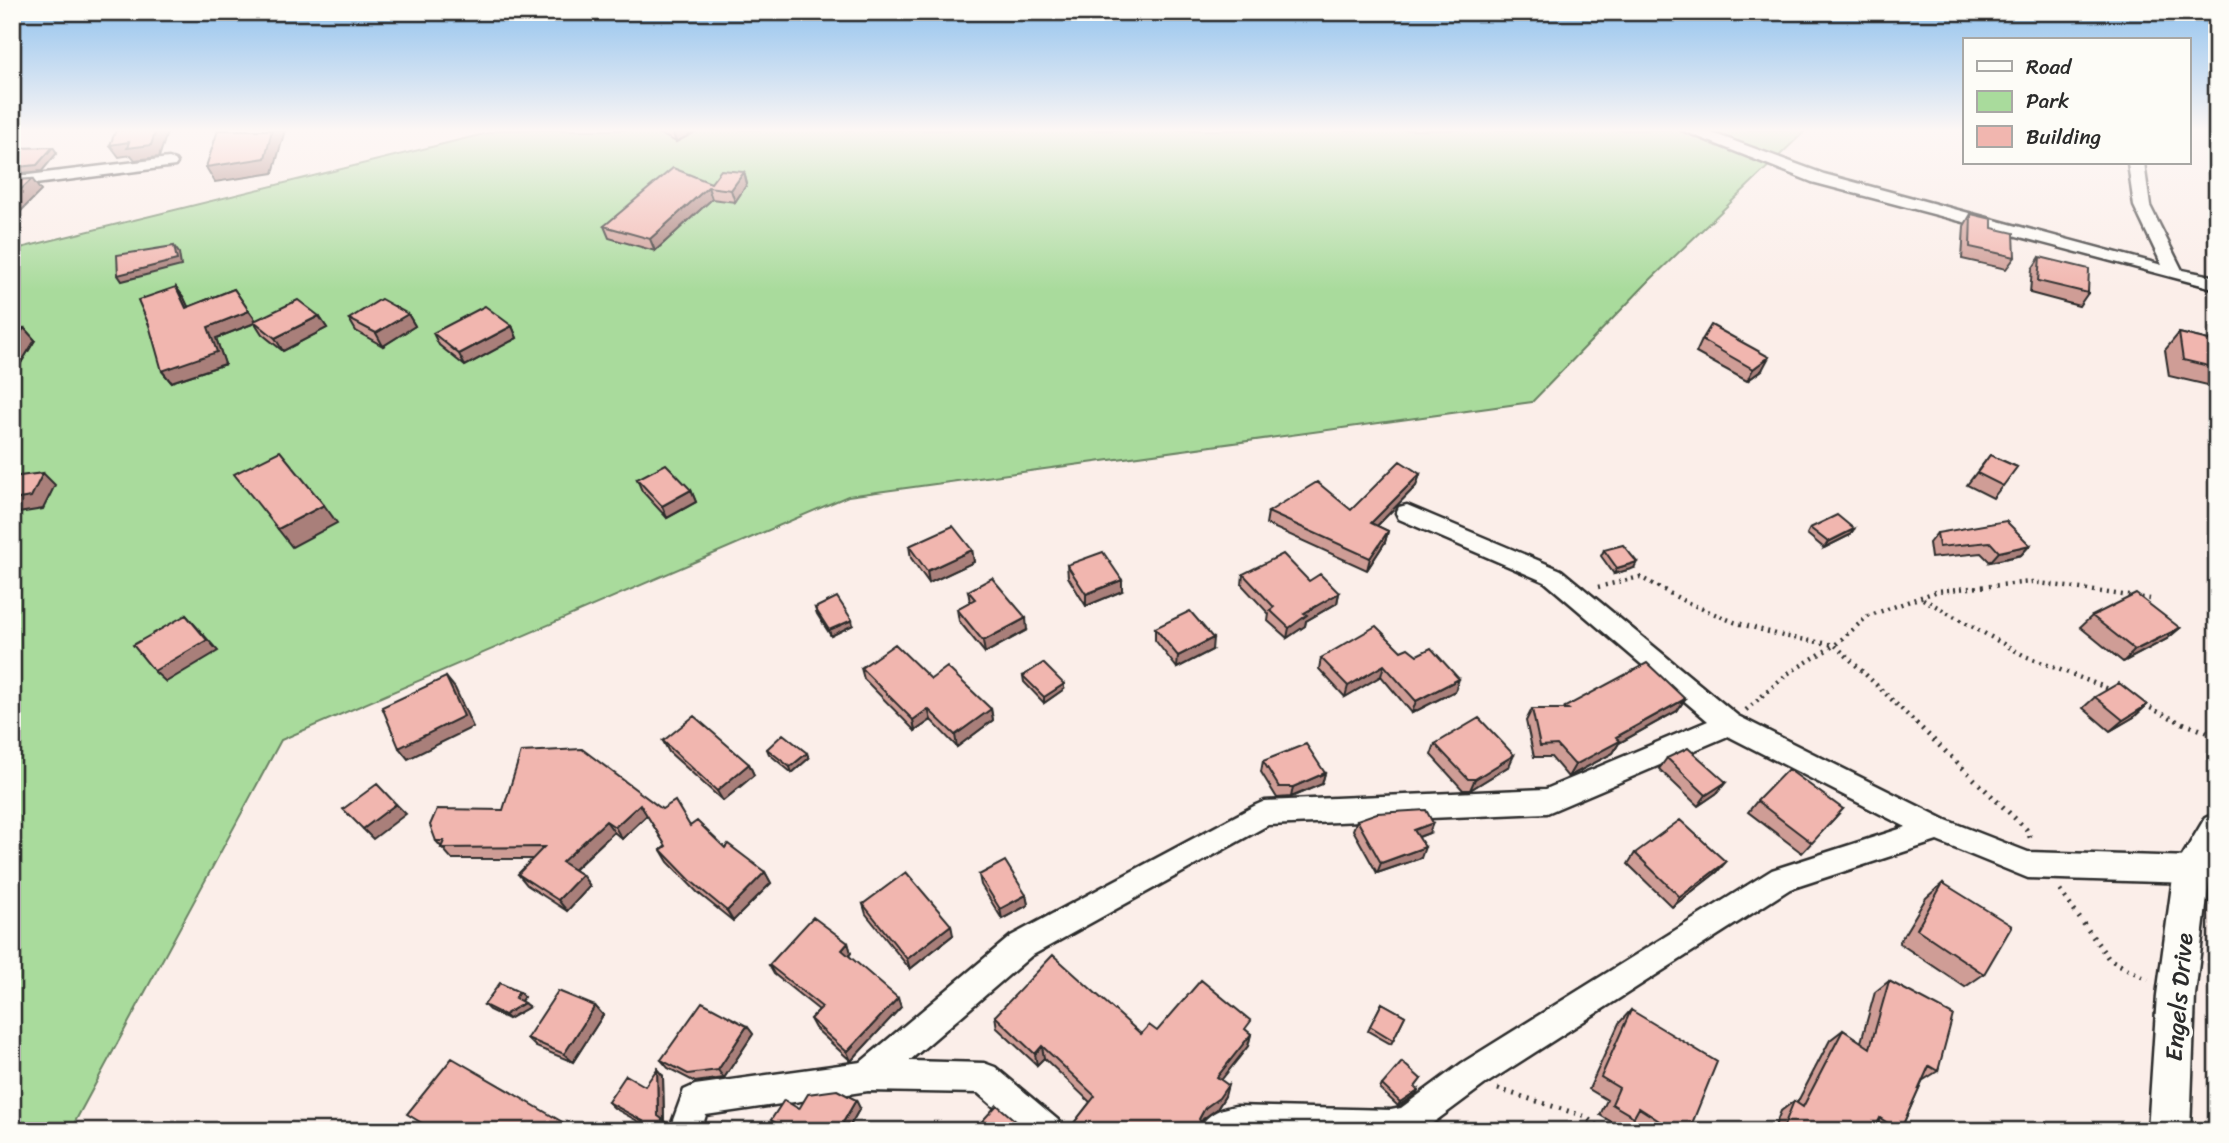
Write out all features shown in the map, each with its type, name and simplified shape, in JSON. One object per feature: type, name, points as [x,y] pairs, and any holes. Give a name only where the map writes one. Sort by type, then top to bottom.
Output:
[{"type":"street","points":[[1838,183],[2217,283]]},
{"type":"street","points":[[2138,183],[2141,206],[2175,274]]},
{"type":"street","points":[[1407,513],[1553,576],[1729,724],[1937,829],[2028,865],[2192,870]]},
{"type":"street","points":[[868,1076],[1021,946],[1265,813],[1547,801],[1729,724]]},
{"type":"street","points":[[1215,1131],[1224,1124],[1236,1122],[1391,1126],[1408,1122],[1474,1074],[1782,879],[1937,829]]},
{"type":"street","name":"Engels Drive","points":[[2169,1131],[2176,995],[2192,870],[2217,829]]},
{"type":"street","points":[[685,1131],[695,1101],[868,1076],[984,1079],[1047,1131]]},
{"type":"path","points":[[1575,592],[1640,578],[1669,595],[1752,629],[1835,645],[2026,829],[2059,890],[2109,959],[2176,995]]},
{"type":"path","points":[[1729,724],[1787,674],[1835,645],[1868,616],[1938,591],[2032,582],[2150,599]]},
{"type":"path","points":[[1923,598],[2025,656],[2120,694]]},
{"type":"path","points":[[2143,704],[2199,731],[2217,736]]},
{"type":"path","points":[[1474,1074],[1486,1086],[1584,1116],[1604,1131]]},
{"type":"green space","points":[[283,183],[1751,183],[1650,280],[1532,402],[848,496],[281,740],[70,1131],[12,1131],[12,250]]},
{"type":"building","points":[[12,183],[27,183],[12,198]]},
{"type":"building","points":[[655,183],[736,183],[731,190],[708,187],[650,239],[604,226]]},
{"type":"building","points":[[1971,214],[1992,219],[1992,228],[2014,233],[2015,257],[1970,247]]},
{"type":"building","points":[[174,246],[177,260],[118,275],[117,255]]},
{"type":"building","points":[[2040,257],[2089,269],[2088,293],[2038,281]]},
{"type":"building","points":[[176,287],[186,308],[234,289],[249,311],[208,327],[217,352],[162,371],[149,325],[138,300]]},
{"type":"building","points":[[381,299],[408,314],[376,333],[349,319]]},
{"type":"building","points":[[298,300],[319,316],[275,338],[254,321]]},
{"type":"building","points":[[485,306],[512,326],[459,354],[433,333]]},
{"type":"building","points":[[1711,325],[1769,357],[1753,369],[1702,340]]},
{"type":"building","points":[[24,328],[12,346],[12,329]]},
{"type":"building","points":[[2179,333],[2217,342],[2217,368],[2183,360]]},
{"type":"building","points":[[280,451],[324,505],[278,529],[234,474]]},
{"type":"building","points":[[1990,455],[2017,467],[2003,486],[1977,473]]},
{"type":"building","points":[[1400,461],[1420,474],[1371,523],[1388,531],[1370,558],[1268,512],[1317,482],[1351,510]]},
{"type":"building","points":[[666,464],[691,490],[662,506],[637,479]]},
{"type":"building","points":[[43,473],[31,497],[12,500],[12,477]]},
{"type":"building","points":[[1837,515],[1854,529],[1828,542],[1810,528]]},
{"type":"building","points":[[2006,521],[2030,545],[1999,552],[1990,542],[1939,547],[1937,533]]},
{"type":"building","points":[[953,526],[972,550],[927,571],[909,546]]},
{"type":"building","points":[[1623,545],[1637,562],[1617,568],[1604,550]]},
{"type":"building","points":[[1103,552],[1122,580],[1086,594],[1067,565]]},
{"type":"building","points":[[1283,554],[1309,581],[1320,574],[1339,593],[1304,613],[1307,615],[1289,628],[1270,610],[1274,607],[1243,574]]},
{"type":"building","points":[[992,578],[1026,618],[983,641],[957,609],[975,599],[968,591]]},
{"type":"building","points":[[2136,594],[2180,628],[2135,650],[2092,616]]},
{"type":"building","points":[[837,597],[852,620],[829,630],[815,608]]},
{"type":"building","points":[[1190,611],[1213,638],[1178,656],[1155,628]]},
{"type":"building","points":[[186,615],[207,640],[154,671],[133,645]]},
{"type":"building","points":[[1376,626],[1401,651],[1408,648],[1417,655],[1431,648],[1459,679],[1416,701],[1384,665],[1348,686],[1321,658]]},
{"type":"building","points":[[895,644],[931,679],[947,667],[991,709],[955,735],[928,709],[913,720],[861,668]]},
{"type":"building","points":[[1043,663],[1064,684],[1044,697],[1023,676]]},
{"type":"building","points":[[1647,663],[1685,699],[1616,737],[1620,741],[1575,765],[1557,745],[1540,746],[1532,709],[1568,709],[1565,707]]},
{"type":"building","points":[[446,677],[464,716],[399,748],[382,707]]},
{"type":"building","points":[[2119,683],[2147,705],[2123,720],[2095,697]]},
{"type":"building","points":[[694,716],[749,764],[717,791],[663,741]]},
{"type":"building","points":[[1479,718],[1514,755],[1475,779],[1468,779],[1435,744]]},
{"type":"building","points":[[783,734],[807,753],[790,767],[767,749]]},
{"type":"building","points":[[1306,744],[1325,773],[1293,787],[1279,787],[1263,761]]},
{"type":"building","points":[[1688,748],[1726,782],[1706,795],[1667,758]]},
{"type":"building","points":[[582,749],[662,809],[675,801],[690,826],[697,821],[725,848],[728,844],[765,872],[727,911],[691,881],[661,850],[666,846],[640,804],[615,827],[606,821],[562,862],[582,875],[558,900],[518,874],[544,847],[441,848],[444,841],[436,841],[430,825],[437,809],[503,810],[521,752]]},
{"type":"building","points":[[1788,769],[1843,809],[1812,843],[1757,801]]},
{"type":"building","points":[[377,784],[396,804],[363,829],[343,809]]},
{"type":"building","points":[[1426,810],[1433,823],[1414,830],[1425,847],[1381,863],[1357,820],[1377,813]]},
{"type":"building","points":[[1680,820],[1726,862],[1680,897],[1635,853]]},
{"type":"building","points":[[1005,861],[1026,895],[1000,909],[979,875]]},
{"type":"building","points":[[906,872],[951,925],[907,959],[863,904]]},
{"type":"building","points":[[1943,883],[2012,926],[1984,974],[1917,929]]},
{"type":"building","points":[[813,917],[848,943],[842,950],[898,998],[847,1052],[810,1019],[822,1007],[769,965]]},
{"type":"building","points":[[1053,955],[1141,1034],[1149,1025],[1157,1031],[1201,980],[1251,1021],[1245,1029],[1251,1034],[1217,1077],[1228,1085],[1219,1098],[1205,1108],[1196,1131],[1074,1131],[1070,1128],[1095,1096],[1042,1046],[1035,1054],[995,1016]]},
{"type":"building","points":[[1889,981],[1953,1015],[1938,1071],[1929,1066],[1900,1131],[1880,1118],[1874,1131],[1782,1131],[1794,1101],[1803,1107],[1843,1030],[1870,1048]]},
{"type":"building","points":[[500,983],[519,992],[515,998],[524,1003],[504,1015],[484,1005]]},
{"type":"building","points":[[558,991],[595,1006],[564,1054],[527,1038]]},
{"type":"building","points":[[702,1002],[747,1026],[718,1070],[688,1074],[661,1060]]},
{"type":"building","points":[[1382,1003],[1405,1016],[1393,1040],[1370,1026]]},
{"type":"building","points":[[1631,1010],[1717,1062],[1689,1131],[1675,1131],[1639,1108],[1634,1117],[1612,1104],[1619,1088],[1601,1077]]},
{"type":"building","points":[[452,1058],[571,1127],[568,1131],[435,1131],[407,1114]]},
{"type":"building","points":[[1402,1062],[1421,1079],[1415,1087],[1418,1090],[1400,1102],[1382,1085]]},
{"type":"building","points":[[657,1069],[658,1116],[662,1119],[661,1126],[665,1127],[663,1131],[636,1131],[643,1121],[608,1102],[626,1075],[645,1086]]},
{"type":"building","points":[[837,1090],[856,1100],[838,1131],[790,1131],[771,1120],[784,1100],[799,1109],[808,1094]]},
{"type":"building","points":[[997,1105],[1018,1123],[1037,1124],[1044,1131],[973,1131]]}]
